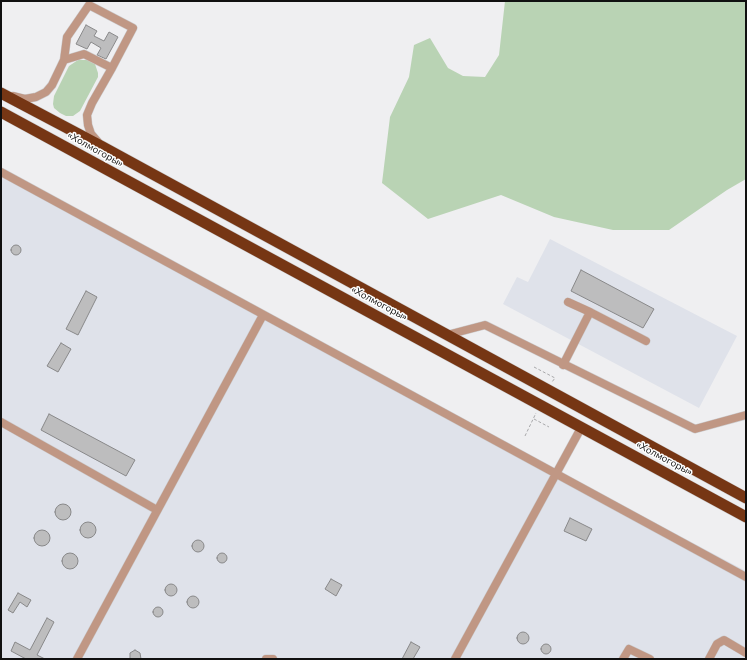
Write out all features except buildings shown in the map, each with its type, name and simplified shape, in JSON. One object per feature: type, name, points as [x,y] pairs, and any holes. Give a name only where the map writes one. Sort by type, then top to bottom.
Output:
[{"type":"highway","name":"«Холмогоры»","points":[[1,93],[103,147],[746,498]]},
{"type":"highway","name":"«Холмогоры»","points":[[1,112],[746,517]]},
{"type":"highway","points":[[439,350],[447,335]]},
{"type":"lane","points":[[1,93],[26,99],[36,97],[46,92],[52,85],[64,60],[67,37],[89,5],[132,28],[87,115],[91,134],[103,147]]},
{"type":"lane","points":[[64,60],[84,54],[112,68]]},
{"type":"lane","points":[[1,172],[746,577]]},
{"type":"lane","points":[[568,302],[646,341]]},
{"type":"lane","points":[[563,365],[590,312]]},
{"type":"lane","points":[[77,659],[263,315]]},
{"type":"lane","points":[[447,335],[485,325],[563,365],[695,429],[746,415]]},
{"type":"lane","points":[[1,422],[157,510]]},
{"type":"lane","points":[[455,659],[581,428]]},
{"type":"lane","points":[[709,659],[717,644],[724,640],[746,653]]},
{"type":"lane","points":[[623,659],[629,649],[650,659]]},
{"type":"lane","points":[[266,659],[273,659]]},
{"type":"path","points":[[534,419],[549,427]]},
{"type":"shaded area","points":[[1,176],[746,571],[746,659],[1,659]]},
{"type":"shaded area","points":[[550,239],[737,336],[699,408],[503,304],[517,277],[528,282]]},
{"type":"green space","points":[[505,1],[746,1],[746,179],[727,190],[669,230],[613,230],[554,217],[501,195],[428,219],[382,183],[390,117],[409,77],[414,45],[430,38],[448,68],[463,76],[485,77],[499,55]]},
{"type":"green space","points":[[78,60],[88,60],[95,64],[98,77],[80,111],[73,116],[66,116],[54,108],[54,96],[69,66]]}]
